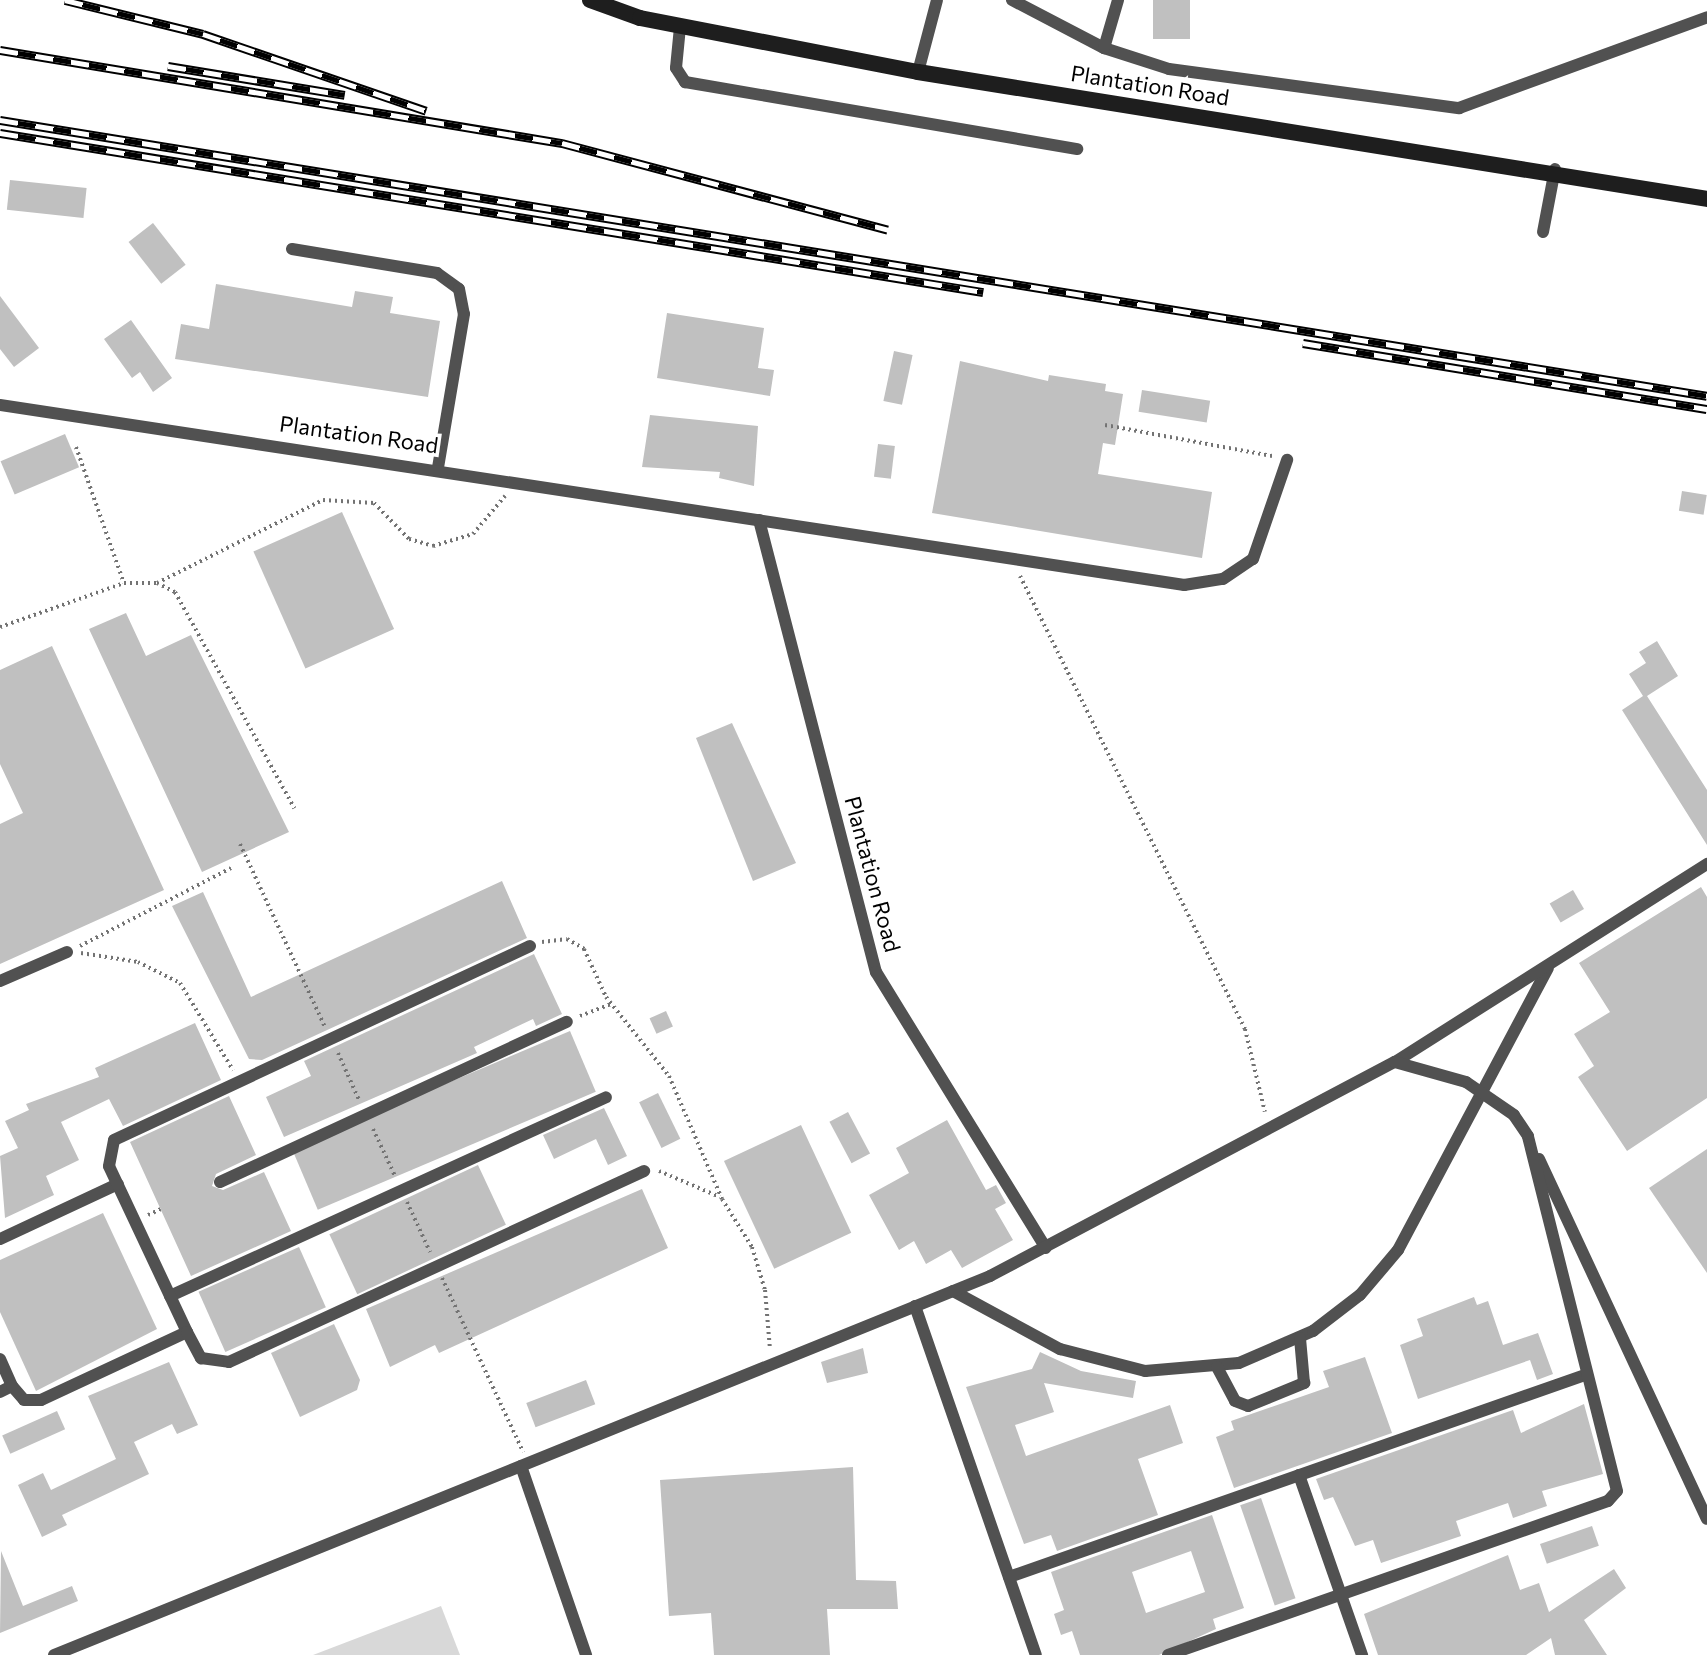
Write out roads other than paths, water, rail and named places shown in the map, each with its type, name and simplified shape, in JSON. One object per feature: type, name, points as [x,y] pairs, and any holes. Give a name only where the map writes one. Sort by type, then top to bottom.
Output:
[{"type":"street","name":"Plantation Road","points":[[590,0],[680,27],[918,72],[1555,169],[1707,199]]},
{"type":"lane","points":[[918,72],[937,0]]},
{"type":"lane","points":[[1012,0],[1104,48],[1169,69],[1459,108],[1707,17]]},
{"type":"lane","points":[[1104,48],[1118,0]]},
{"type":"lane","points":[[680,27],[676,68],[685,82],[1077,149]]},
{"type":"lane","points":[[1543,232],[1555,169]]},
{"type":"lane","points":[[292,249],[437,273],[459,289],[464,314],[438,467]]},
{"type":"lane","name":"Plantation Road","points":[[0,405],[438,467],[1184,585],[1223,579],[1246,566],[1264,543],[1287,460]]},
{"type":"lane","name":"Plantation Road","points":[[759,520],[876,972],[1046,1248]]},
{"type":"lane","points":[[54,1655],[953,1291],[1046,1248],[1267,1135],[1395,1062],[1548,968],[1707,864]]},
{"type":"lane","points":[[530,946],[114,1140],[108,1162],[187,1332],[201,1358],[222,1365],[644,1171]]},
{"type":"lane","points":[[0,981],[67,952]]},
{"type":"lane","points":[[953,1291],[989,1317],[1087,1359],[1145,1371],[1217,1367],[1300,1338],[1360,1295],[1398,1250],[1548,968]]},
{"type":"lane","points":[[220,1182],[567,1022]]},
{"type":"lane","points":[[1395,1062],[1483,1093],[1528,1136],[1707,1519]]},
{"type":"lane","points":[[170,1296],[606,1097]]},
{"type":"lane","points":[[1168,1655],[1611,1499],[1617,1486],[1585,1375],[1528,1136]]},
{"type":"lane","points":[[0,1239],[118,1184]]},
{"type":"lane","points":[[915,1306],[1036,1655]]},
{"type":"lane","points":[[0,1359],[6,1389],[24,1400],[41,1400],[187,1332]]},
{"type":"lane","points":[[1217,1367],[1235,1401],[1248,1406],[1304,1383],[1300,1338]]},
{"type":"lane","points":[[1009,1577],[1585,1375]]},
{"type":"lane","points":[[525,1464],[586,1655]]},
{"type":"lane","points":[[1299,1475],[1362,1655]]},
{"type":"railway","points":[[65,0],[203,34],[426,111]]},
{"type":"railway","points":[[0,50],[562,143],[888,230]]},
{"type":"railway","points":[[168,66],[345,95]]},
{"type":"railway","points":[[0,120],[1707,396]]},
{"type":"railway","points":[[0,133],[983,292]]},
{"type":"railway","points":[[1303,343],[1707,409]]}]
